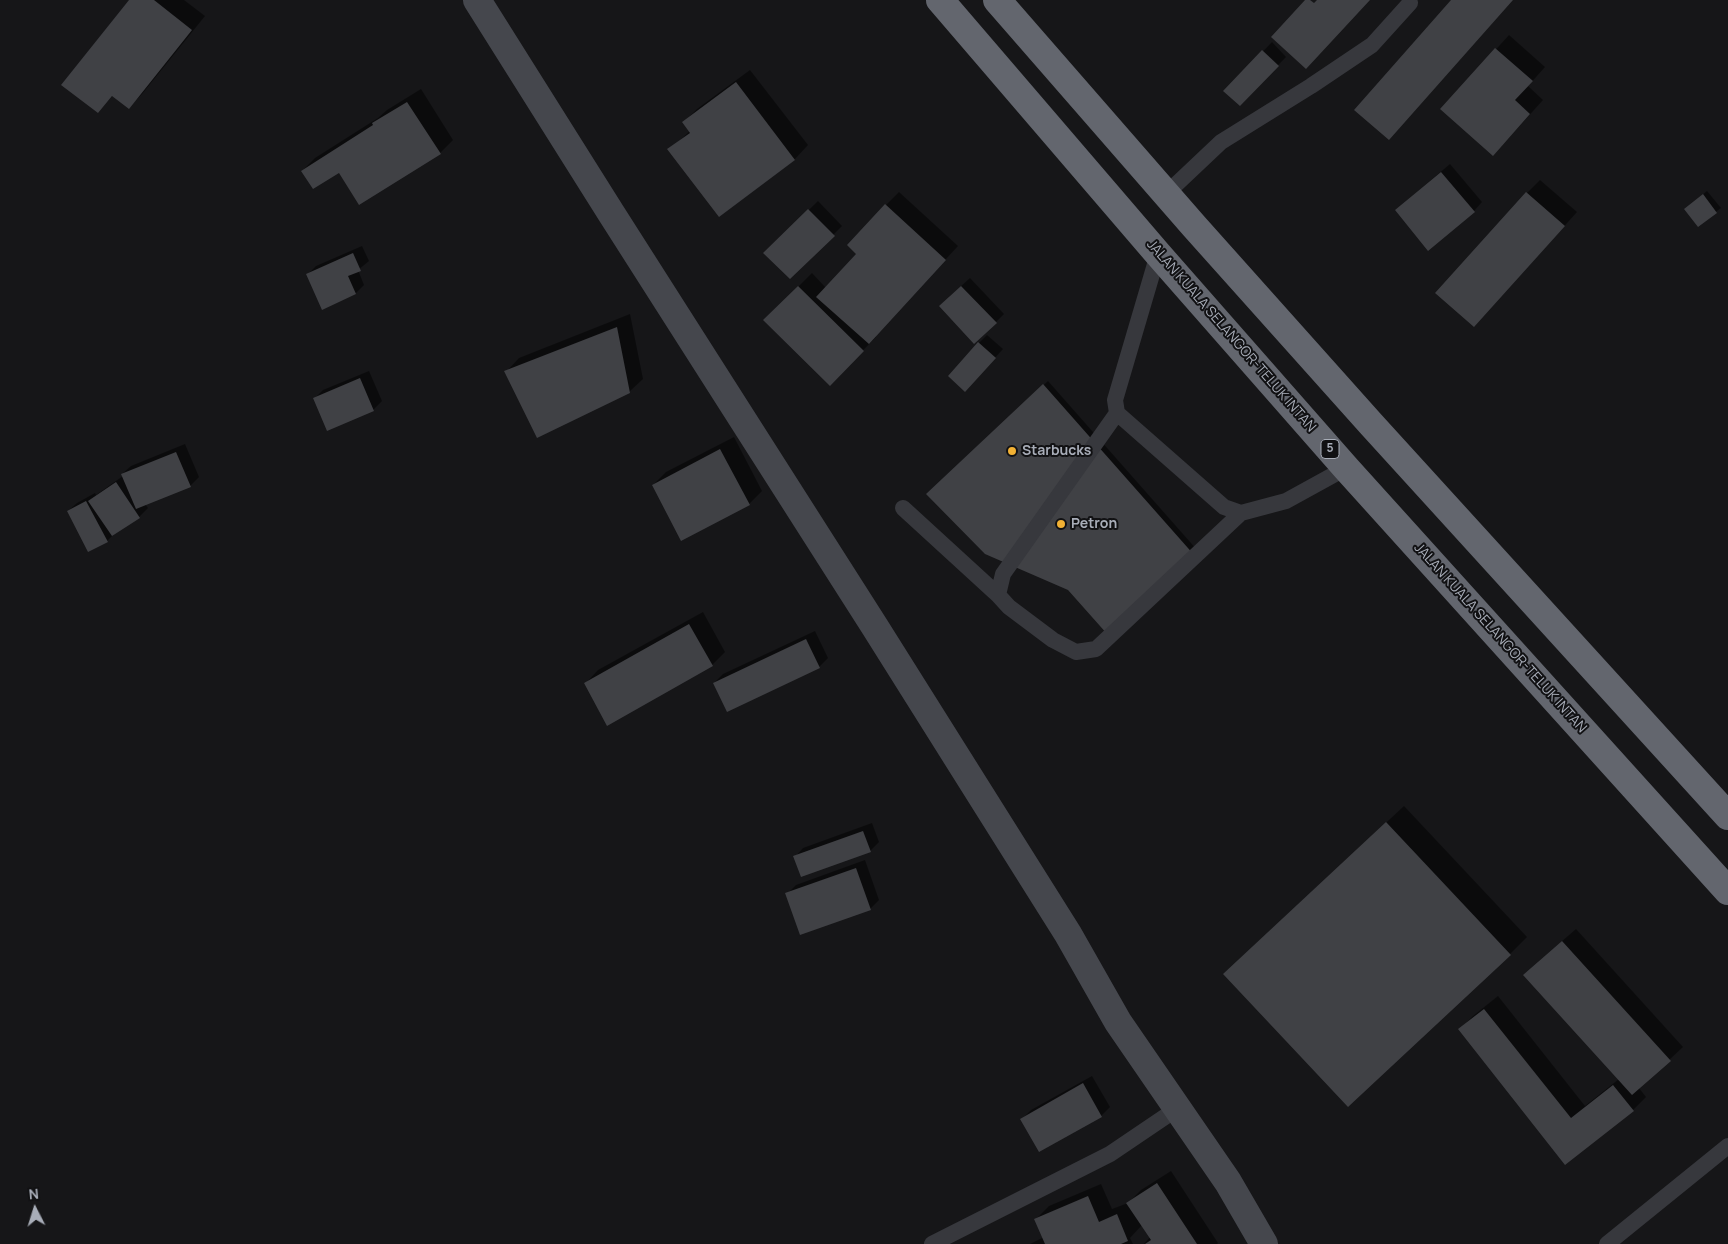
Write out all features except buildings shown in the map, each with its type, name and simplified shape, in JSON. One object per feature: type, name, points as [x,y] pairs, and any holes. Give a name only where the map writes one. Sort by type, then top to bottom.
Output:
[{"type":"highway","name":"JALAN KUALA SELANGOR-TELUK INTAN","points":[[940,0],[1158,254],[1346,468],[1728,890]]},
{"type":"highway","points":[[996,0],[1371,424],[1728,816]]},
{"type":"street","points":[[477,0],[1068,934],[1118,1022],[1228,1182],[1264,1244]]},
{"type":"lane","points":[[1166,194],[1221,142],[1311,86],[1372,45],[1410,3]]},
{"type":"lane","points":[[1158,254],[1115,400],[1117,413],[1224,507],[1241,513]]},
{"type":"lane","points":[[998,595],[1002,574],[1117,413]]},
{"type":"lane","points":[[903,508],[1010,607],[1053,640],[1076,652],[1096,649],[1241,513],[1286,501],[1346,468]]},
{"type":"lane","points":[[932,1244],[1110,1154],[1178,1108]]},
{"type":"lane","points":[[1606,1244],[1728,1146]]},
{"type":"place","name":"Starbucks","points":[[1012,451]]},
{"type":"place","name":"Petron","points":[[1061,524]]}]
